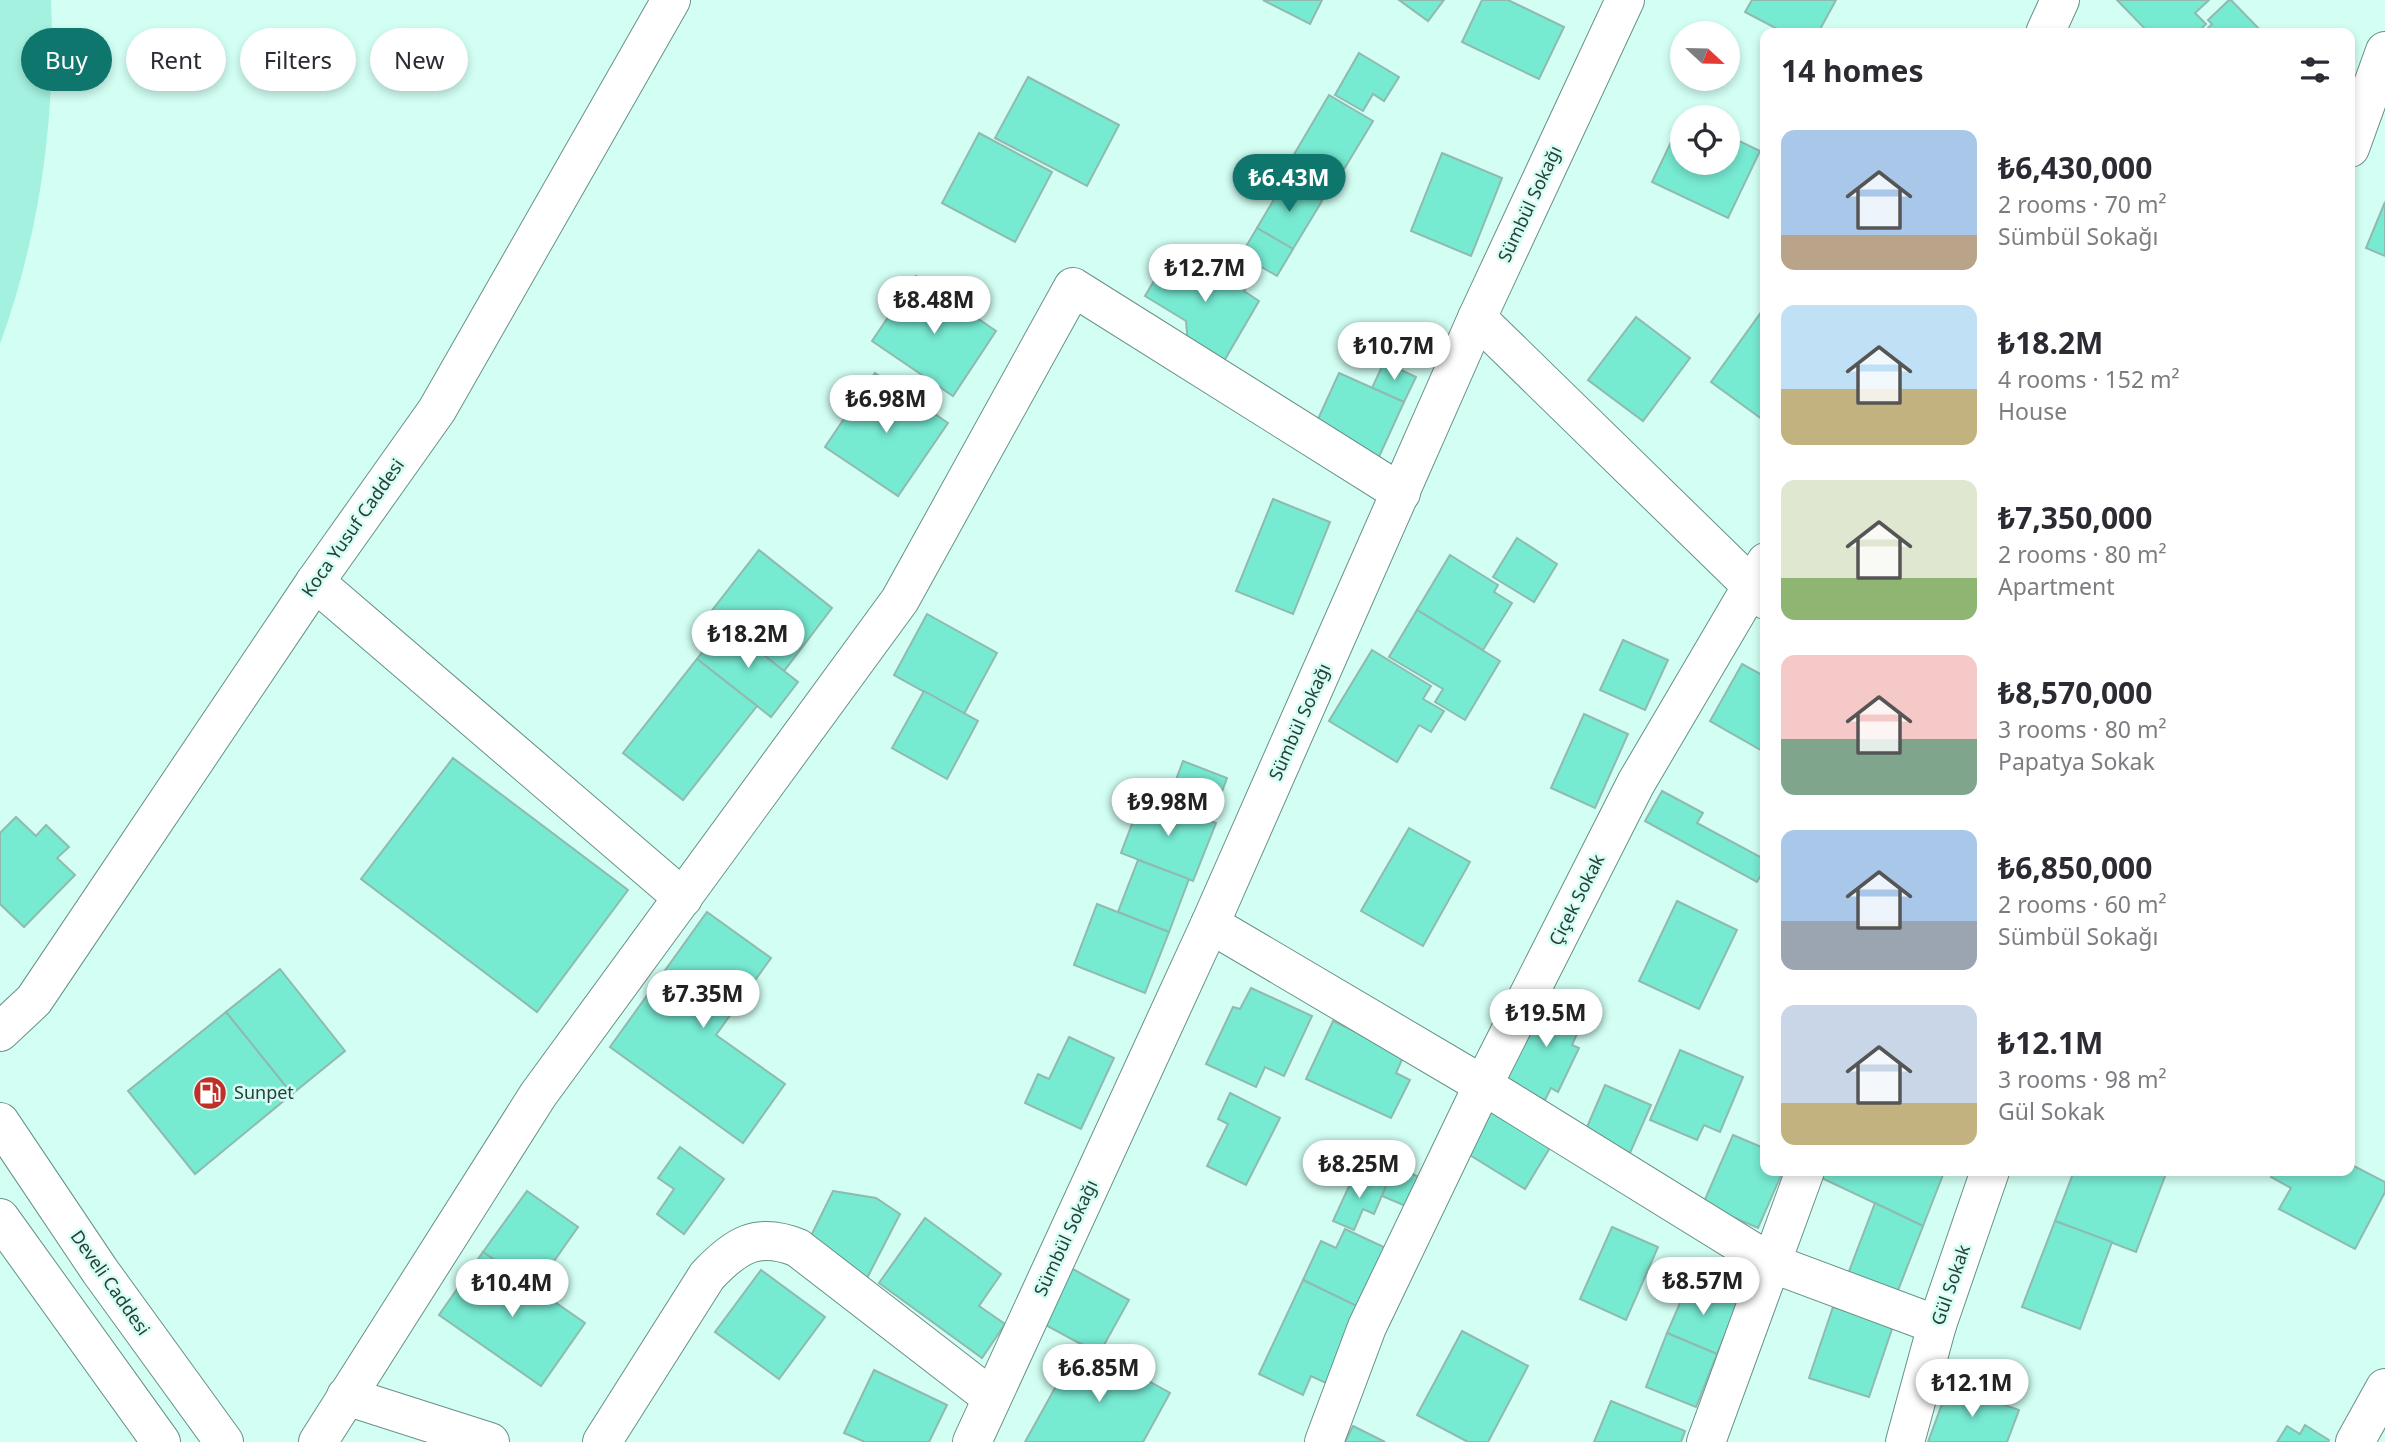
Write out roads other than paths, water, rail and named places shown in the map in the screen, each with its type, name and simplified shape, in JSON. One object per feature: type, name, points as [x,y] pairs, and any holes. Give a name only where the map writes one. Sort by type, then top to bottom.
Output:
[{"type":"street","name":"Koca Yusuf Caddesi","points":[[0,1032],[34,1000],[315,582],[437,410],[671,0]]},
{"type":"street","name":"Sümbül Sokağı","points":[[972,1442],[1210,924],[1477,318],[1625,0]]},
{"type":"street","points":[[2047,28],[2060,0]]},
{"type":"street","points":[[2355,134],[2385,51]]},
{"type":"street","points":[[317,1442],[538,1095],[900,600],[1073,287],[1401,493]]},
{"type":"street","points":[[1477,318],[1760,582]]},
{"type":"street","points":[[315,582],[683,898]]},
{"type":"street","name":"Çiçek Sokak","points":[[1324,1442],[1367,1327],[1483,1085],[1636,783],[1760,585]]},
{"type":"street","points":[[1210,924],[1483,1085],[1771,1264],[1937,1325]]},
{"type":"street","name":"Develi Caddesi","points":[[0,1122],[100,1271],[224,1442]]},
{"type":"street","points":[[1706,1442],[1803,1176]]},
{"type":"street","name":"Gül Sokak","points":[[1905,1442],[1937,1325],[1988,1176]]},
{"type":"street","points":[[0,1218],[161,1442]]},
{"type":"street","points":[[602,1442],[707,1276],[726,1255],[752,1242],[770,1239],[798,1248],[992,1398]]},
{"type":"street","points":[[2355,1442],[2385,1388]]},
{"type":"street","points":[[346,1396],[490,1442]]},
{"type":"place","name":"Sunpet","points":[[210,1093]]}]
